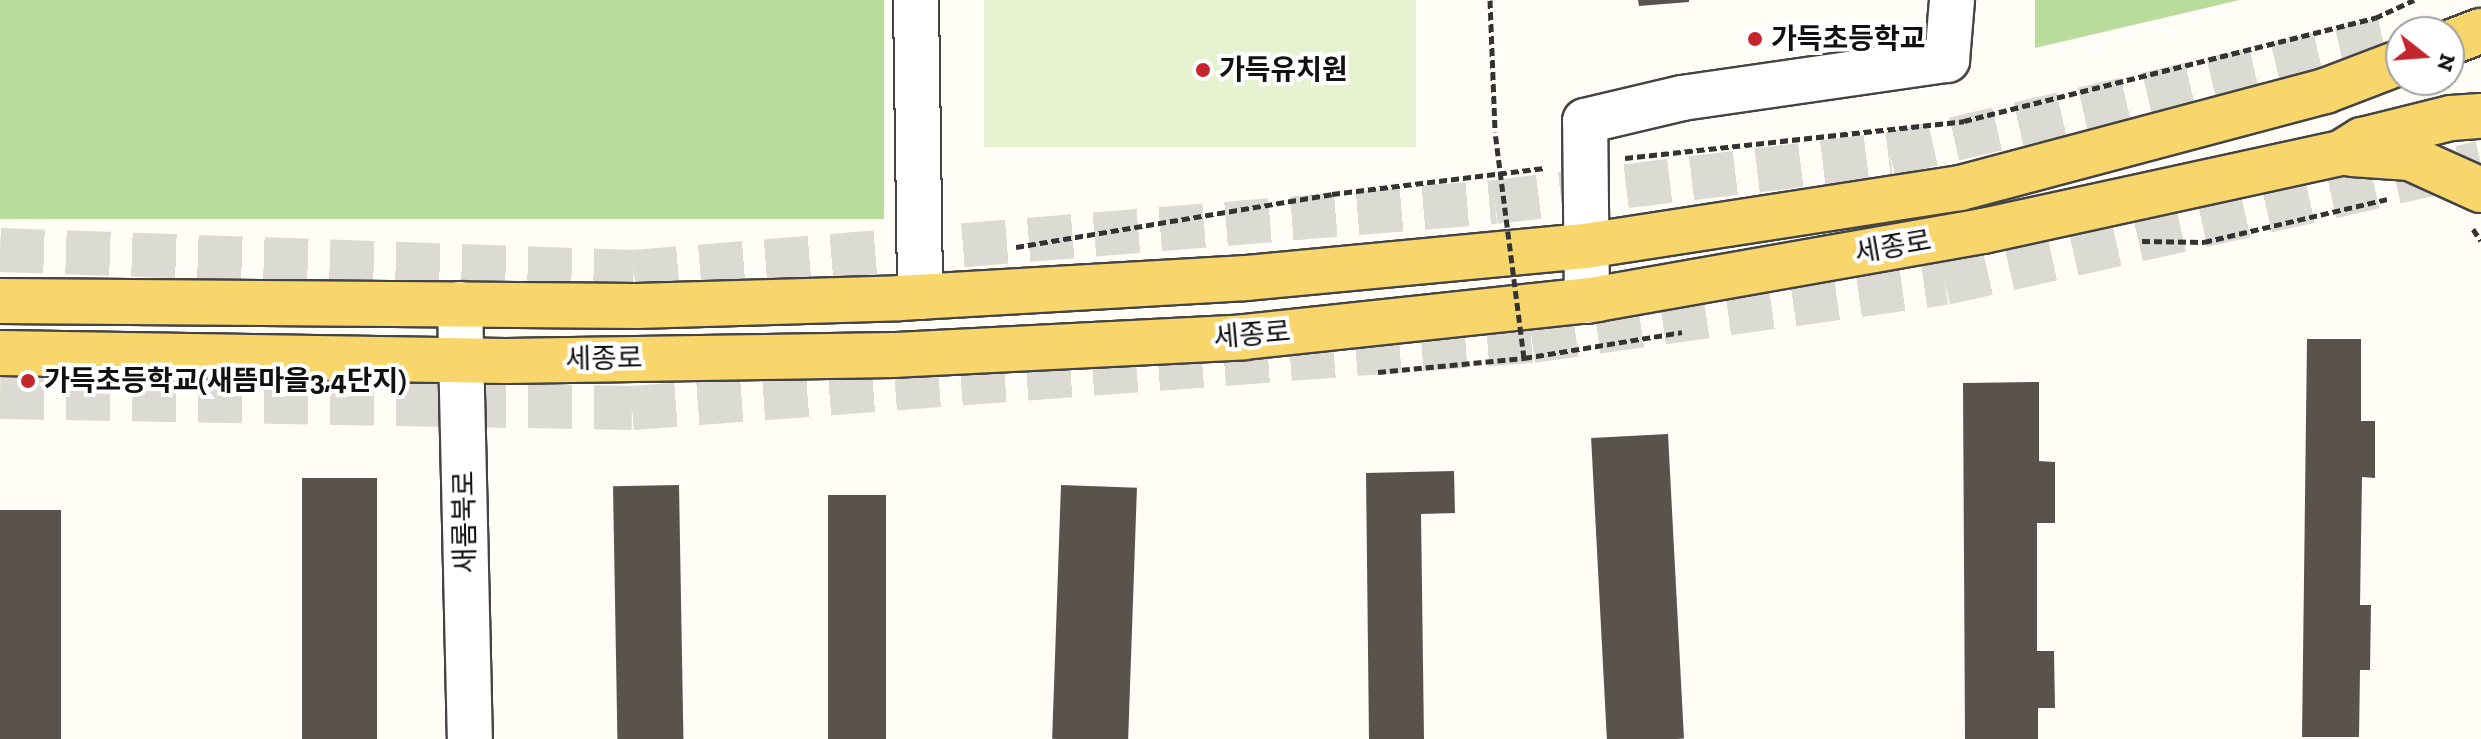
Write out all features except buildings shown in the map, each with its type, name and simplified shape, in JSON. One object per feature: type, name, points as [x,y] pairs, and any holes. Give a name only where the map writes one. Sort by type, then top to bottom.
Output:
[{"type":"main road","name":"세종로","points":[[0,301],[637,306],[920,297],[1246,278],[1586,246],[1960,188],[2325,91],[2385,68]]},
{"type":"main road","name":"세종로","points":[[0,353],[461,360],[894,355],[1244,337],[1587,301],[1983,231],[2341,153],[2362,140],[2451,118],[2481,116]]},
{"type":"main road","points":[[2341,153],[2410,158],[2481,190]]},
{"type":"street","points":[[916,0],[920,297]]},
{"type":"street","points":[[1587,301],[1585,121],[1682,98],[1947,60],[1952,0]]},
{"type":"street","name":"새롬북로","points":[[460,304],[470,739]]},
{"type":"path","points":[[1490,0],[1495,132],[1524,358]]},
{"type":"path","points":[[1006,249],[1332,194],[1586,162],[1964,121],[2375,18],[2414,0]]},
{"type":"path","points":[[1378,372],[1524,358],[1682,332]]},
{"type":"green space","points":[[0,0],[884,0],[884,219],[0,219]]},
{"type":"green space","points":[[984,0],[1416,0],[1416,147],[984,147]]},
{"type":"green space","points":[[2035,0],[2240,0],[2035,48]]},
{"type":"tunnel","points":[[0,250],[634,272],[1495,202],[1890,154],[2385,39]]},
{"type":"tunnel","points":[[0,397],[632,408],[1532,341],[1945,283],[2481,163]]},
{"type":"place","name":"가득초등학교","points":[[1755,39]]},
{"type":"place","name":"가득유치원","points":[[1203,70]]},
{"type":"place","name":"가득초등학교(새뜸마을3,4단지)","points":[[28,381]]}]
